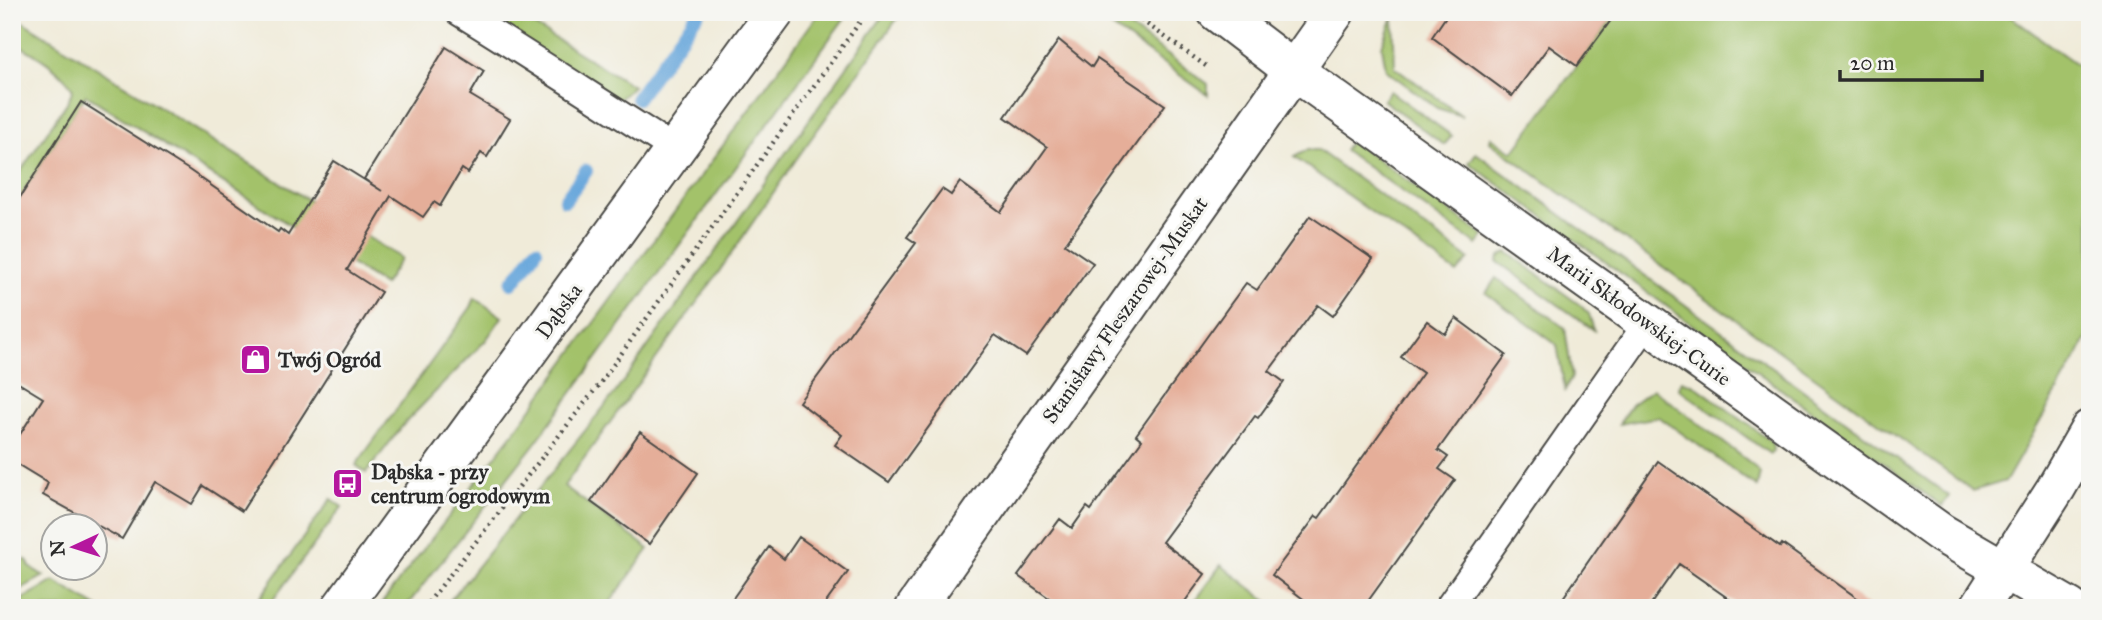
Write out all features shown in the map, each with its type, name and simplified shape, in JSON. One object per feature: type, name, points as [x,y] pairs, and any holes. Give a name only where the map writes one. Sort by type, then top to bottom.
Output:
[{"type":"street","name":"Dąbska","points":[[341,608],[775,12]]},
{"type":"street","name":"Marii Skłodowskiej-Curie","points":[[1217,12],[1293,70],[1941,533],[2070,608]]},
{"type":"street","name":"Stanisławy Fleszarowej-Muskat","points":[[915,608],[1335,12]]},
{"type":"street","points":[[1979,608],[2056,488],[2090,429]]},
{"type":"lane","points":[[458,12],[543,63],[676,150]]},
{"type":"lane","points":[[1448,608],[1648,322]]},
{"type":"path","points":[[424,608],[598,386],[867,12]]},
{"type":"path","points":[[1130,12],[1206,66]]},
{"type":"green space","points":[[512,12],[633,86],[615,103],[484,14]]},
{"type":"green space","points":[[820,12],[849,12],[536,442],[405,608],[378,608],[518,427]]},
{"type":"green space","points":[[886,12],[902,12],[564,486],[649,549],[606,608],[444,608],[615,393]]},
{"type":"green space","points":[[1091,12],[1108,12],[1208,84],[1208,95]]},
{"type":"green space","points":[[1617,12],[2004,12],[2090,74],[2090,334],[2006,481],[1973,491],[1490,142],[1491,137],[1513,152]]},
{"type":"green space","points":[[12,15],[401,258],[384,285],[86,95],[12,210],[12,184],[68,101],[73,89],[54,68],[12,41]]},
{"type":"green space","points":[[1393,17],[1395,67],[1462,116],[1437,108],[1386,70],[1382,46]]},
{"type":"green space","points":[[1390,91],[1452,136],[1444,145],[1383,100]]},
{"type":"green space","points":[[1351,140],[1484,236],[1477,245],[1344,150]]},
{"type":"green space","points":[[1307,150],[1318,150],[1469,259],[1457,273],[1294,157]]},
{"type":"green space","points":[[1476,153],[1949,496],[1942,506],[1469,163]]},
{"type":"green space","points":[[1507,252],[1580,305],[1589,314],[1594,330],[1498,262],[1499,257]]},
{"type":"green space","points":[[1496,278],[1565,328],[1572,377],[1565,390],[1557,345],[1486,293]]},
{"type":"green space","points":[[475,298],[502,317],[486,340],[404,424],[366,473],[356,465]]},
{"type":"green space","points":[[1682,381],[1694,385],[1772,442],[1773,451],[1770,454],[1678,388]]},
{"type":"green space","points":[[1653,389],[1752,464],[1760,473],[1757,487],[1659,417],[1619,424],[1631,405]]},
{"type":"green space","points":[[331,499],[342,507],[267,608],[257,602]]},
{"type":"green space","points":[[12,558],[27,560],[30,567],[38,572],[38,579],[12,594]]},
{"type":"green space","points":[[1221,565],[1276,608],[1189,608]]},
{"type":"green space","points":[[56,582],[99,608],[12,608],[12,605]]},
{"type":"building","points":[[1449,12],[1617,12],[1577,66],[1549,46],[1512,96],[1432,37]]},
{"type":"building","points":[[1059,40],[1092,67],[1097,59],[1165,105],[1065,244],[1093,263],[1026,356],[995,335],[889,482],[835,445],[842,435],[799,402],[916,243],[907,237],[942,189],[951,195],[960,182],[1001,212],[1047,147],[1005,117]]},
{"type":"building","points":[[446,47],[484,71],[470,95],[510,119],[487,157],[481,153],[468,173],[462,169],[440,206],[434,202],[423,217],[391,196],[347,270],[381,292],[242,511],[203,486],[192,504],[155,482],[122,539],[108,531],[108,512],[74,512],[43,495],[48,483],[12,461],[12,447],[43,398],[12,379],[12,210],[81,102],[189,170],[278,232],[280,229],[288,235],[334,161],[382,191],[364,179]]},
{"type":"building","points":[[1310,216],[1373,259],[1333,316],[1318,305],[1269,371],[1284,382],[1258,418],[1255,416],[1162,542],[1205,574],[1180,608],[1063,608],[1018,576],[1060,519],[1072,528],[1087,507],[1091,510],[1142,440],[1136,435],[1246,283],[1257,290]]},
{"type":"building","points":[[1456,318],[1506,355],[1438,450],[1448,457],[1439,469],[1455,480],[1363,608],[1315,608],[1272,575],[1316,516],[1319,518],[1423,373],[1401,357],[1427,321],[1445,334]]},
{"type":"building","points":[[640,432],[698,473],[649,544],[591,502]]},
{"type":"building","points":[[1658,461],[1780,547],[1782,544],[1871,608],[1742,608],[1679,564],[1648,608],[1556,608]]},
{"type":"building","points":[[799,537],[848,572],[822,608],[726,608],[769,547],[784,559]]},
{"type":"waterway","points":[[637,98],[699,12]]},
{"type":"waterway","points":[[565,200],[586,171]]},
{"type":"waterway","points":[[512,283],[536,250]]},
{"type":"place","name":"Twój Ogród","points":[[255,360]]},
{"type":"place","name":"Dąbska - przy centrum ogrodowym","points":[[348,484]]}]
